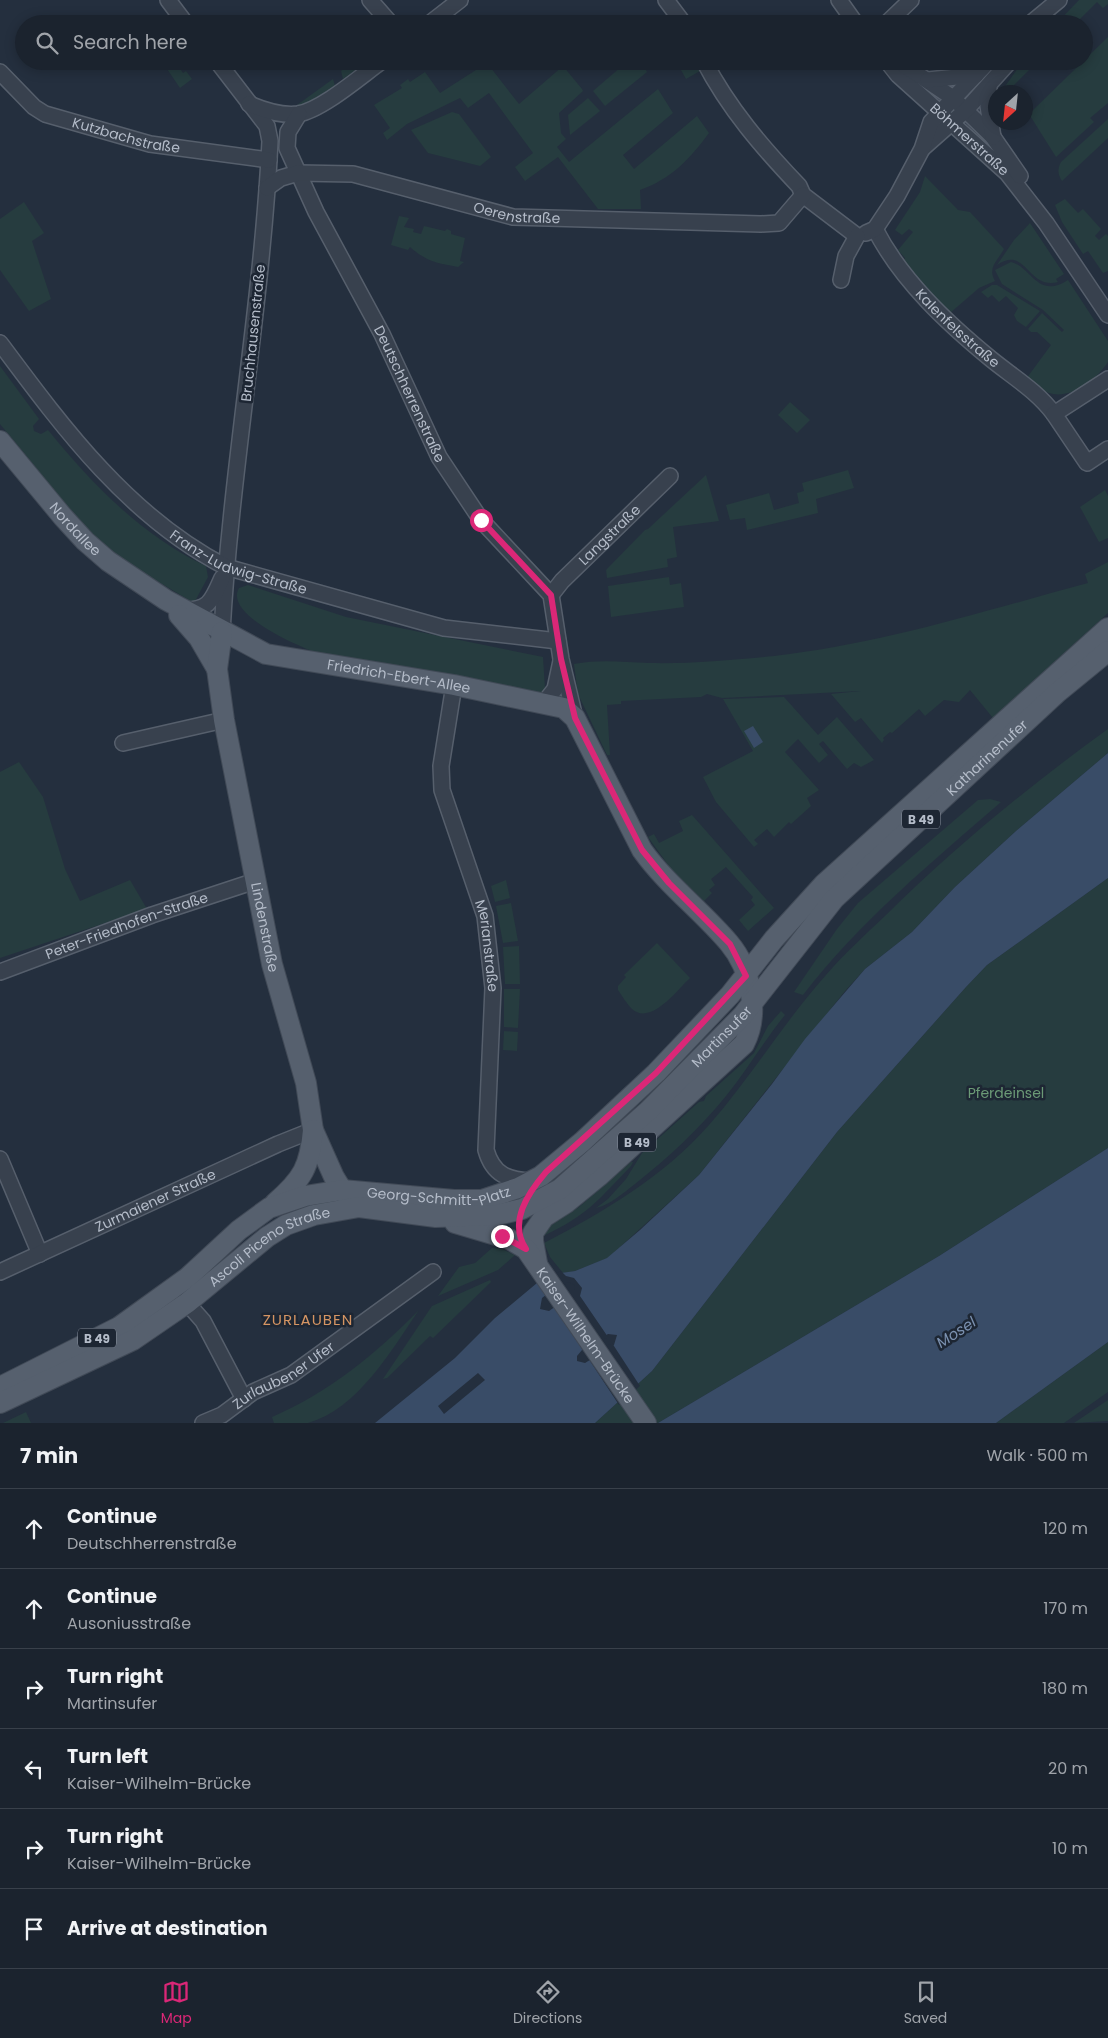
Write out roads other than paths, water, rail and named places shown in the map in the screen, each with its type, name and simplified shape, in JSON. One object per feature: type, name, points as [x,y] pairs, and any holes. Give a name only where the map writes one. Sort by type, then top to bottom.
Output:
[{"type":"main road","name":"Nordallee","points":[[0,441],[85,541],[108,560],[174,605],[222,632]]},
{"type":"main road","name":"Nordallee","points":[[174,605],[218,663]]},
{"type":"main road","name":"Katharinenufer","points":[[746,976],[774,939],[824,884],[1108,628]]},
{"type":"main road","name":"Friedrich-Ebert-Allee","points":[[222,632],[266,654],[544,702],[564,708],[575,718]]},
{"type":"main road","name":"Lindenstraße","points":[[222,632],[218,663],[224,720],[272,964],[306,1083],[313,1130],[342,1190],[359,1207]]},
{"type":"main road","points":[[218,663],[225,652],[236,650],[266,654]]},
{"type":"main road","name":"Katharinenufer","points":[[752,1004],[840,893],[1058,692],[1108,651]]},
{"type":"main road","points":[[575,718],[642,850],[669,883],[730,944],[740,949],[752,950],[774,939]]},
{"type":"main road","points":[[730,944],[746,976],[752,1004]]},
{"type":"main road","name":"Martinsufer","points":[[522,1209],[527,1195],[539,1176],[656,1073],[746,976]]},
{"type":"main road","name":"Martinsufer","points":[[522,1209],[560,1189],[580,1174],[660,1099],[752,1004]]},
{"type":"main road","name":"Martinsufer","points":[[524,1242],[544,1217],[566,1203],[599,1176],[737,1052],[750,1033],[752,1004]]},
{"type":"main road","points":[[270,1208],[300,1180],[307,1168],[313,1130]]},
{"type":"main road","name":"Georg-Schmitt-Platz","points":[[342,1190],[454,1200],[482,1200],[504,1194],[539,1176]]},
{"type":"main road","name":"Ascoli Piceno Straße","points":[[0,1387],[119,1328],[187,1278],[239,1230],[270,1208],[305,1196],[342,1190]]},
{"type":"main road","name":"Georg-Schmitt-Platz","points":[[359,1207],[436,1217],[497,1215],[522,1209]]},
{"type":"main road","name":"Ascoli Piceno Straße","points":[[0,1403],[133,1340],[187,1303],[267,1237],[286,1225],[314,1214],[359,1207]]},
{"type":"main road","points":[[436,1217],[524,1242],[522,1209]]},
{"type":"main road","name":"Kaiser-Wilhelm-Brücke","points":[[524,1242],[646,1423]]},
{"type":"street","points":[[168,0],[179,15]]},
{"type":"street","points":[[370,0],[383,15]]},
{"type":"street","points":[[441,15],[460,0]]},
{"type":"street","points":[[666,0],[677,15]]},
{"type":"street","points":[[839,0],[850,15]]},
{"type":"street","points":[[895,15],[911,0]]},
{"type":"street","points":[[1041,15],[1054,5]]},
{"type":"street","points":[[1046,15],[1054,5]]},
{"type":"street","name":"Bruchhausenstraße","points":[[222,632],[226,568],[251,365],[270,160],[270,141],[267,126],[224,70]]},
{"type":"street","points":[[249,104],[263,110],[299,114],[327,101],[370,70]]},
{"type":"street","points":[[708,70],[718,89],[756,142],[799,186],[804,196],[858,236]]},
{"type":"street","name":"Böhmerstraße","points":[[894,70],[1007,173],[1046,223],[1108,314]]},
{"type":"street","name":"Böhmerstraße","points":[[912,70],[953,98],[993,137],[1034,197],[1046,223]]},
{"type":"street","points":[[841,280],[846,256],[858,236],[875,229],[922,149],[931,122],[981,70]]},
{"type":"street","points":[[990,85],[1002,70]]},
{"type":"street","name":"Kutzbachstraße","points":[[0,72],[34,107],[45,114],[150,144],[270,160]]},
{"type":"street","name":"Böhmerstraße","points":[[928,80],[976,75]]},
{"type":"street","points":[[922,149],[966,110],[988,87]]},
{"type":"street","name":"Deutschherrenstraße","points":[[299,114],[287,138],[287,148],[298,173],[382,334],[439,457],[481,520],[551,595]]},
{"type":"street","points":[[992,130],[993,137]]},
{"type":"street","name":"Oerenstraße","points":[[267,188],[281,178],[298,173],[353,174],[514,217],[594,221],[774,224],[784,219],[804,196]]},
{"type":"street","name":"Kalenfelsstraße","points":[[875,229],[888,254],[918,289],[967,338],[1032,390],[1054,414],[1086,463],[1108,450]]},
{"type":"street","name":"Franz-Ludwig-Straße","points":[[0,343],[67,431],[120,489],[165,528],[200,554],[226,568],[444,628],[558,641]]},
{"type":"street","points":[[1054,414],[1108,379]]},
{"type":"street","name":"Langstraße","points":[[551,595],[562,581],[670,476]]},
{"type":"street","name":"Bruchhausenstraße","points":[[174,605],[198,610],[206,606],[216,592],[226,568]]},
{"type":"street","points":[[551,595],[561,659],[575,718]]},
{"type":"street","points":[[544,702],[555,689],[561,659]]},
{"type":"street","name":"Merianstraße","points":[[454,685],[441,766],[442,790],[483,908],[491,966],[493,988],[486,1150],[494,1169],[512,1179],[539,1176]]},
{"type":"street","points":[[123,743],[224,720]]},
{"type":"street","name":"Peter-Friedhofen-Straße","points":[[0,972],[152,915],[255,881]]},
{"type":"street","name":"Zurmaiener Straße","points":[[0,1272],[278,1144],[313,1130]]},
{"type":"street","points":[[0,1159],[40,1254]]},
{"type":"street","name":"Zurlaubener Ufer","points":[[203,1423],[222,1415],[252,1392],[291,1375],[433,1272]]},
{"type":"street","name":"Ascoli Piceno Straße","points":[[187,1278],[187,1303]]},
{"type":"street","points":[[187,1303],[203,1321],[244,1399]]},
{"type":"water","points":[[753,726],[763,742],[754,748],[744,731]]},
{"type":"water","points":[[1108,753],[1108,878],[987,965],[966,987],[837,1132],[652,1371],[595,1423],[375,1423],[455,1358],[495,1318],[537,1283],[554,1274],[575,1271],[607,1258],[640,1230],[699,1175],[772,1084],[805,1039],[865,969],[912,932],[955,887],[1016,831]],"holes":[[[567,1279],[577,1283],[576,1292],[549,1311],[540,1309],[542,1298]],[[608,1334],[617,1335],[614,1345],[585,1363],[577,1361],[577,1356],[582,1350]]]},
{"type":"water","name":"Mosel","points":[[1108,1148],[1108,1342],[996,1423],[658,1423],[939,1256]]},
{"type":"district","name":"ZURLAUBEN","points":[[308,1319]]},
{"type":"park label","name":"Pferdeinsel","points":[[1006,1093]]}]
